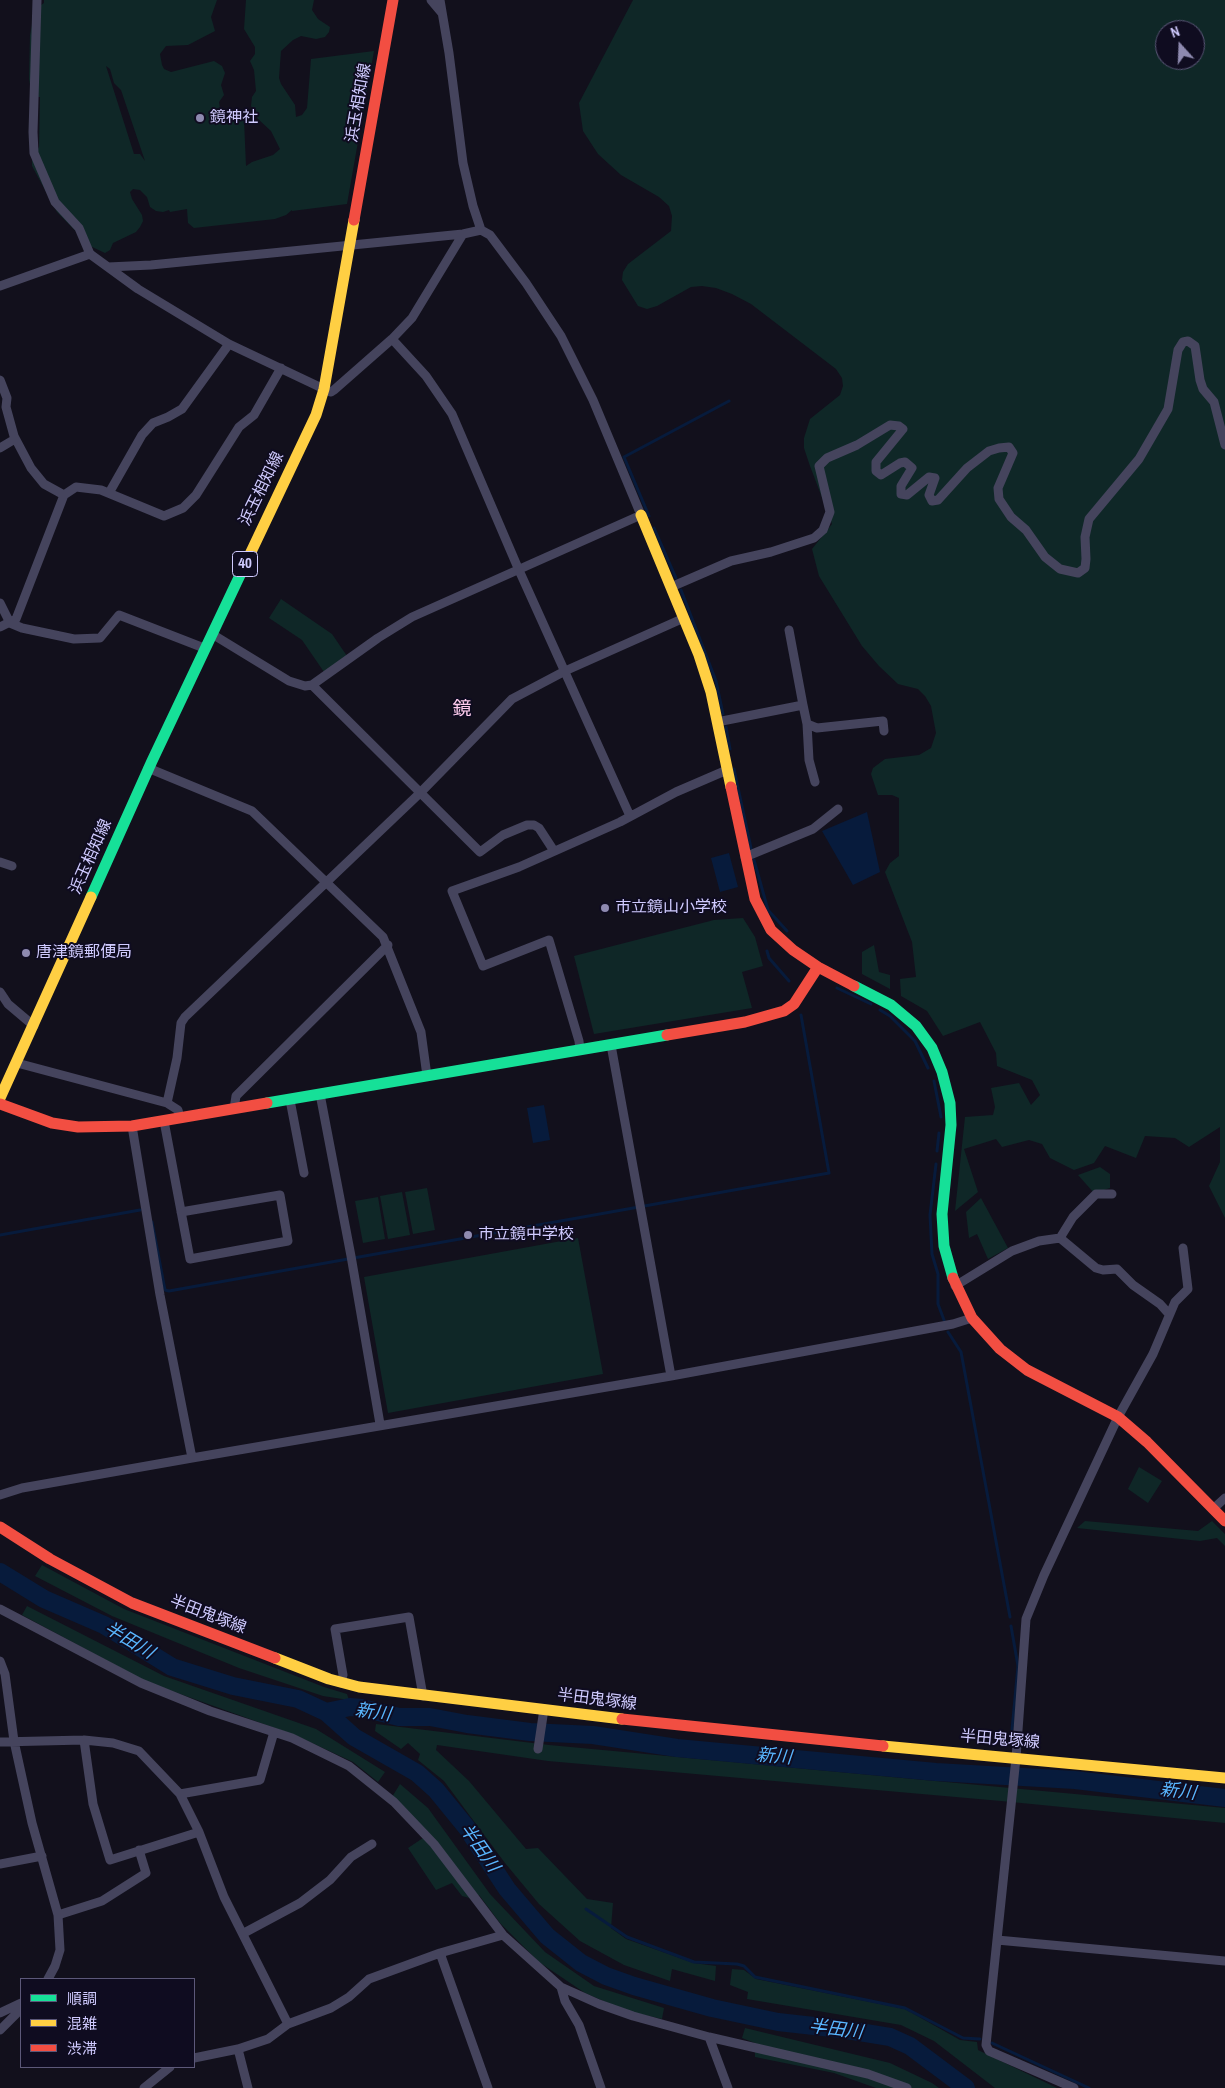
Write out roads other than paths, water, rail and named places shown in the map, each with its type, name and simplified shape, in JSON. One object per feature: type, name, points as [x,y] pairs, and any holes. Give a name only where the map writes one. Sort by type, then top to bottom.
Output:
[{"type":"main road","name":"浜玉相知線","points":[[0,1098],[34,1026],[148,768],[316,415],[324,389],[351,245],[393,0]]},
{"type":"main road","points":[[641,515],[684,618],[711,692],[755,899],[763,917],[771,930],[793,950],[818,967],[891,1005],[916,1026],[935,1056],[942,1072],[950,1103],[951,1125],[942,1214],[944,1246],[956,1286],[972,1318],[1000,1349],[1027,1370],[1118,1417],[1147,1442],[1225,1521]]},
{"type":"main road","points":[[0,1104],[24,1114],[60,1125],[78,1127],[132,1126],[290,1100],[745,1022],[784,1011],[794,1004],[818,967]]},
{"type":"main road","name":"半田鬼塚線","points":[[0,1526],[50,1559],[132,1603],[341,1683],[359,1687],[543,1713],[1016,1760],[1225,1778]]},
{"type":"street","points":[[37,0],[34,153],[55,202],[79,228],[90,254],[138,289],[229,344],[331,392],[392,339],[412,318],[463,234]]},
{"type":"street","points":[[431,0],[442,13]]},
{"type":"street","points":[[212,634],[289,681],[305,686],[312,685],[378,638],[412,617],[518,568],[641,515],[593,400],[560,336],[526,283],[490,235],[481,230],[472,206],[463,163],[440,0]]},
{"type":"street","points":[[108,267],[151,265],[463,234],[481,230]]},
{"type":"street","points":[[0,286],[90,254]]},
{"type":"street","points":[[392,339],[426,376],[452,414],[518,568],[630,816]]},
{"type":"street","points":[[671,587],[731,562],[814,538],[823,530],[830,512],[819,466],[827,458],[857,445],[890,425],[899,426],[903,429],[876,462],[876,471],[881,475],[900,463],[905,462],[912,468],[901,486],[902,494],[907,495],[929,477],[935,478],[929,495],[932,501],[938,500],[967,468],[989,451],[1009,447],[1013,453],[998,488],[999,499],[1011,517],[1026,530],[1045,558],[1060,569],[1078,573],[1085,568],[1085,537],[1089,519],[1139,459],[1168,409],[1178,350],[1183,342],[1188,342],[1195,346],[1200,380],[1203,389],[1214,402],[1225,445]]},
{"type":"street","points":[[108,492],[142,435],[153,423],[182,409],[229,344]]},
{"type":"street","points":[[0,627],[16,619],[64,495],[76,487],[108,492],[164,516],[184,508],[196,495],[239,427],[254,415],[281,368]]},
{"type":"street","points":[[0,380],[7,398],[6,407],[15,439],[31,468],[44,484],[64,495]]},
{"type":"street","points":[[0,448],[15,439]]},
{"type":"street","points":[[0,603],[10,623],[22,628],[74,639],[100,638],[119,615],[204,648]]},
{"type":"street","points":[[167,1103],[184,1017],[420,793],[512,699],[564,671],[684,618]]},
{"type":"street","points":[[789,630],[806,724],[809,760],[815,782]]},
{"type":"street","points":[[312,685],[480,852],[503,835],[527,825],[534,825],[539,828],[554,851]]},
{"type":"street","points":[[717,722],[803,705]]},
{"type":"street","points":[[806,724],[817,728],[883,721],[884,731]]},
{"type":"street","points":[[148,768],[252,811],[383,937],[388,945],[421,1032],[427,1076]]},
{"type":"street","points":[[580,1050],[549,940],[483,966],[452,890],[519,867],[603,830],[676,792],[727,770]]},
{"type":"street","points":[[746,858],[813,829],[838,808]]},
{"type":"street","points":[[0,862],[12,866]]},
{"type":"street","points":[[234,1109],[236,1096],[388,945]]},
{"type":"street","points":[[0,992],[8,1004],[34,1026]]},
{"type":"street","points":[[611,1045],[670,1376]]},
{"type":"street","points":[[17,1063],[167,1103],[178,1110],[180,1118]]},
{"type":"street","points":[[320,1094],[352,1260],[380,1424]]},
{"type":"street","points":[[290,1100],[304,1174]]},
{"type":"street","points":[[164,1121],[190,1259],[288,1241],[280,1195],[182,1212]]},
{"type":"street","points":[[132,1126],[160,1295],[192,1458]]},
{"type":"street","points":[[956,1286],[1012,1251],[1032,1243],[1060,1238],[1073,1217],[1096,1194],[1112,1194]]},
{"type":"street","points":[[1060,1238],[1096,1268],[1103,1270],[1117,1269],[1133,1285],[1160,1304],[1169,1314]]},
{"type":"street","points":[[1074,2088],[989,2051],[986,2045],[1016,1760],[1026,1619],[1044,1575],[1118,1417],[1153,1354],[1175,1302],[1188,1289],[1183,1248]]},
{"type":"street","points":[[0,1495],[22,1488],[380,1424],[670,1376],[953,1324],[972,1318]]},
{"type":"street","points":[[1213,1509],[1225,1498]]},
{"type":"street","points":[[0,1609],[141,1682],[210,1711],[292,1738],[349,1766],[394,1802],[434,1844],[503,1935],[561,1987],[632,2016],[868,2074],[907,2088]]},
{"type":"street","points":[[341,1683],[344,1675],[335,1629],[409,1617],[423,1696]]},
{"type":"street","points":[[0,1661],[5,1674],[14,1742],[58,1915],[60,1950],[49,1978]]},
{"type":"street","points":[[538,1749],[543,1713]]},
{"type":"street","points":[[180,1794],[260,1780],[274,1732]]},
{"type":"street","points":[[84,1740],[93,1804],[110,1860],[199,1832]]},
{"type":"street","points":[[0,1742],[84,1740],[113,1743],[139,1751],[180,1794],[199,1832],[224,1897],[244,1933],[288,2024]]},
{"type":"street","points":[[244,1933],[300,1903],[330,1880],[351,1857],[372,1844]]},
{"type":"street","points":[[58,1915],[102,1901],[146,1873],[139,1850]]},
{"type":"street","points":[[0,1864],[42,1856]]},
{"type":"street","points":[[195,2058],[238,2049],[268,2039],[288,2024],[331,2008],[370,1979],[440,1953],[503,1935]]},
{"type":"street","points":[[997,1940],[1225,1961]]},
{"type":"street","points":[[440,1953],[488,2088]]},
{"type":"street","points":[[561,1987],[565,2001],[579,2025],[601,2088]]},
{"type":"street","points":[[0,2013],[20,2003]]},
{"type":"street","points":[[0,2030],[20,2010]]},
{"type":"street","points":[[709,2036],[728,2088]]},
{"type":"street","points":[[238,2049],[248,2088]]},
{"type":"street","points":[[144,2088],[169,2068]]},
{"type":"water","points":[[867,812],[880,872],[853,885],[822,831]]},
{"type":"water","points":[[729,853],[738,887],[720,892],[711,858]]},
{"type":"water","points":[[544,1105],[550,1140],[533,1143],[527,1108]]},
{"type":"waterway","points":[[649,516],[624,457],[729,401]]},
{"type":"waterway","points":[[654,528],[676,578]]},
{"type":"waterway","points":[[681,590],[716,681],[723,714]]},
{"type":"waterway","points":[[726,727],[730,749]]},
{"type":"waterway","points":[[734,769],[751,848]]},
{"type":"waterway","points":[[754,860],[768,910],[787,931]]},
{"type":"waterway","points":[[767,951],[769,958],[789,981]]},
{"type":"waterway","points":[[837,988],[871,1004]]},
{"type":"waterway","points":[[880,1010],[890,1016],[915,1041],[928,1068]]},
{"type":"waterway","points":[[152,1222],[165,1290],[169,1291],[829,1173],[801,1015]]},
{"type":"waterway","points":[[934,1081],[941,1117]]},
{"type":"waterway","points":[[937,1151],[939,1133]]},
{"type":"waterway","points":[[936,1164],[930,1215],[932,1254],[938,1274],[938,1304],[944,1320]]},
{"type":"waterway","points":[[0,1235],[140,1210]]},
{"type":"waterway","points":[[948,1332],[961,1352],[1010,1617]]},
{"type":"waterway","name":"半田川","points":[[0,1572],[44,1599],[104,1625],[172,1667],[233,1686],[298,1699],[326,1712],[354,1737],[417,1773],[436,1790],[467,1828],[507,1889],[547,1936],[581,1963],[606,1976],[634,1986],[712,2008],[778,2022],[890,2037],[910,2046],[966,2088]]},
{"type":"waterway","points":[[1011,1626],[1018,1666],[1012,1730]]},
{"type":"waterway","name":"新川","points":[[326,1712],[350,1707],[362,1708],[399,1717],[430,1717],[530,1732],[593,1735],[677,1748],[936,1772],[1075,1780],[1225,1798]]},
{"type":"waterway","points":[[586,1909],[627,1937],[694,1962],[737,1964],[744,1966],[755,1977],[905,2008],[963,2038],[980,2039]]},
{"type":"waterway","points":[[992,2043],[1089,2088]]},
{"type":"place","name":"鏡神社","points":[[200,118]]},
{"type":"place","name":"市立鏡山小学校","points":[[605,908]]},
{"type":"place","name":"唐津鏡郵便局","points":[[26,953]]},
{"type":"place","name":"市立鏡中学校","points":[[468,1235]]},
{"type":"district","name":"鏡","points":[[462,710]]}]
